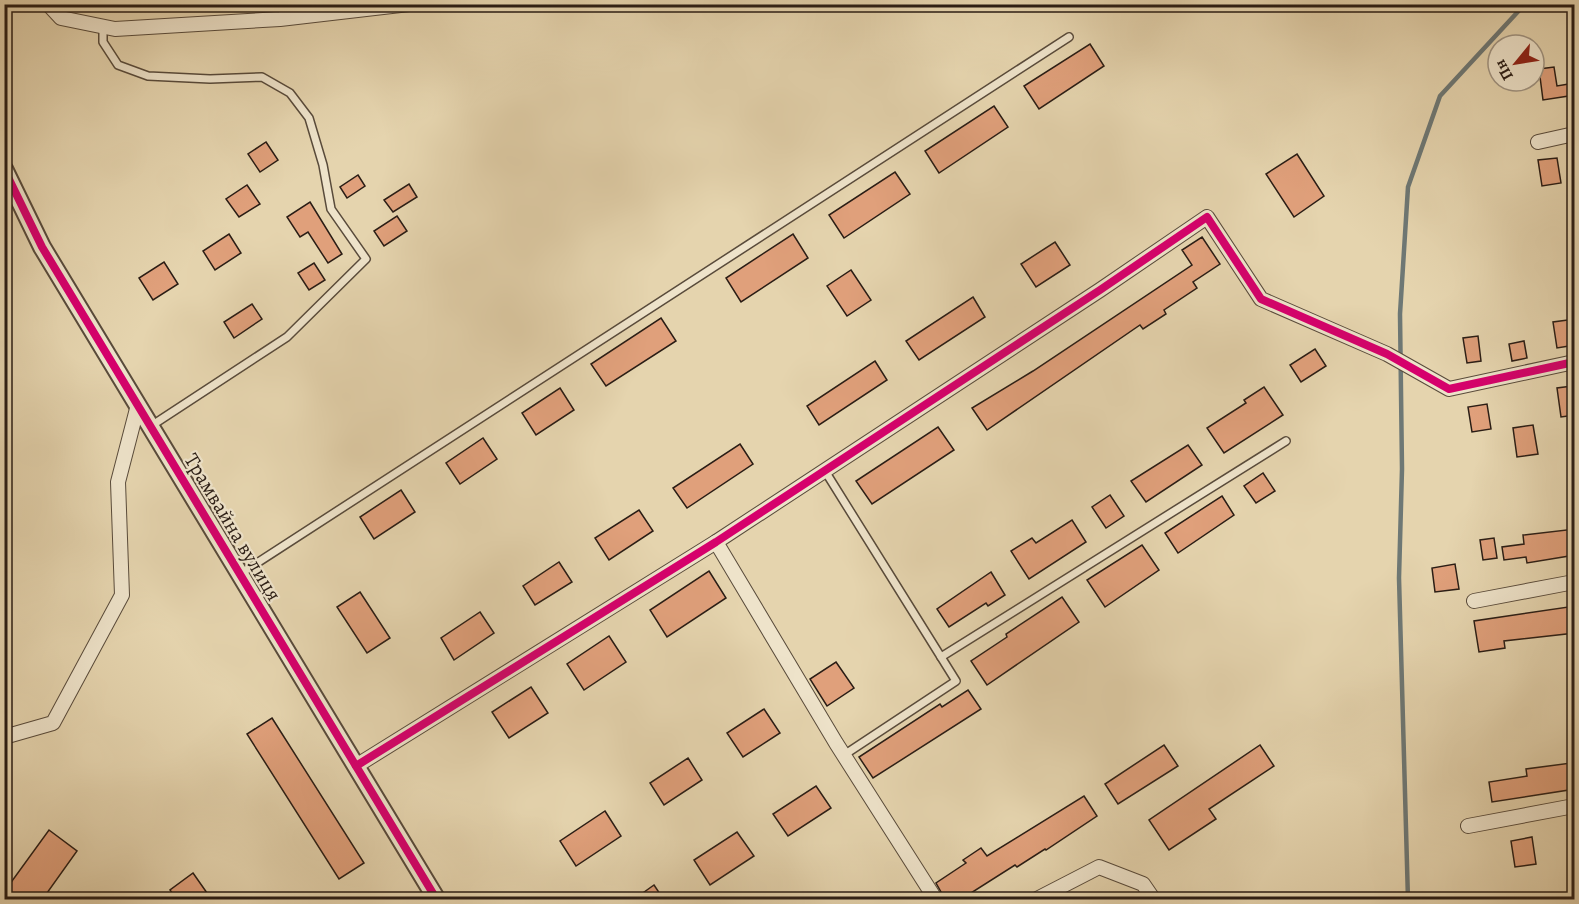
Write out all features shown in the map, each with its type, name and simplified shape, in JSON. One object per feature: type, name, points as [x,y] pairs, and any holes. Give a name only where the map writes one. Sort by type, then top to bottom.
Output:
[{"type":"street","points":[[48,4],[61,18],[115,29],[280,19],[409,4]]},
{"type":"street","points":[[1538,142],[1575,134]]},
{"type":"street","name":"Трамвайна вулиця","points":[[4,169],[42,247],[437,900]]},
{"type":"street","points":[[356,766],[716,542],[1208,217],[1261,299],[1387,354],[1449,389],[1575,362]]},
{"type":"street","points":[[4,736],[54,723],[122,595],[118,482],[138,405]]},
{"type":"street","points":[[716,542],[844,755],[936,900]]},
{"type":"street","points":[[1474,601],[1575,582]]},
{"type":"street","points":[[1468,826],[1575,806]]},
{"type":"street","points":[[1035,900],[1099,867],[1143,885],[1154,900]]},
{"type":"lane","points":[[103,26],[103,42],[118,65],[148,76],[210,79],[262,77],[290,93],[309,118],[323,165],[331,209],[366,259],[287,337],[151,426]]},
{"type":"lane","points":[[240,574],[1069,37]]},
{"type":"lane","points":[[941,657],[1286,441]]},
{"type":"lane","points":[[825,471],[956,681],[844,755]]},
{"type":"building","points":[[1090,44],[1104,66],[1039,109],[1024,86]]},
{"type":"building","points":[[1554,67],[1557,86],[1575,83],[1575,95],[1543,100],[1542,93],[1546,93],[1546,68]]},
{"type":"building","points":[[994,106],[1008,127],[939,173],[925,151]]},
{"type":"building","points":[[266,142],[278,160],[260,172],[248,154]]},
{"type":"building","points":[[1297,154],[1324,196],[1294,217],[1266,174]]},
{"type":"building","points":[[1557,158],[1561,183],[1542,186],[1538,160]]},
{"type":"building","points":[[895,172],[910,194],[844,238],[829,215]]},
{"type":"building","points":[[358,175],[365,186],[347,198],[340,187]]},
{"type":"building","points":[[409,184],[417,197],[393,212],[384,200]]},
{"type":"building","points":[[247,185],[260,204],[239,217],[226,199]]},
{"type":"building","points":[[310,202],[342,254],[328,263],[308,232],[300,237],[287,217]]},
{"type":"building","points":[[397,216],[407,231],[384,246],[374,231]]},
{"type":"building","points":[[229,234],[241,253],[215,270],[203,251]]},
{"type":"building","points":[[793,234],[808,258],[741,302],[726,278]]},
{"type":"building","points":[[1202,237],[1220,264],[1193,282],[1197,288],[1164,310],[1166,314],[1143,329],[1140,325],[987,430],[972,408],[1033,371],[1192,265],[1182,250]]},
{"type":"building","points":[[1055,242],[1070,265],[1036,287],[1021,264]]},
{"type":"building","points":[[164,262],[178,284],[153,300],[139,278]]},
{"type":"building","points":[[314,263],[325,280],[309,290],[298,273]]},
{"type":"building","points":[[851,270],[871,300],[847,316],[827,286]]},
{"type":"building","points":[[973,297],[985,317],[919,360],[906,341]]},
{"type":"building","points":[[252,304],[262,319],[234,338],[224,322]]},
{"type":"building","points":[[661,318],[676,341],[606,386],[591,364]]},
{"type":"building","points":[[1575,319],[1575,345],[1557,348],[1553,322]]},
{"type":"building","points":[[1478,336],[1481,361],[1467,363],[1463,338]]},
{"type":"building","points":[[1524,341],[1527,358],[1512,361],[1509,344]]},
{"type":"building","points":[[1315,349],[1326,366],[1301,382],[1290,365]]},
{"type":"building","points":[[875,361],[887,380],[819,425],[807,406]]},
{"type":"building","points":[[1572,386],[1575,415],[1561,417],[1557,388]]},
{"type":"building","points":[[1264,387],[1283,415],[1224,453],[1207,428],[1246,403],[1244,400]]},
{"type":"building","points":[[560,388],[574,410],[536,435],[522,413]]},
{"type":"building","points":[[1487,404],[1491,429],[1472,432],[1468,407]]},
{"type":"building","points":[[1533,425],[1538,454],[1517,457],[1513,428]]},
{"type":"building","points":[[938,427],[954,450],[872,504],[856,481]]},
{"type":"building","points":[[483,438],[497,459],[460,484],[446,463]]},
{"type":"building","points":[[740,444],[753,464],[687,508],[673,488]]},
{"type":"building","points":[[1188,445],[1202,465],[1146,502],[1131,481]]},
{"type":"building","points":[[1263,473],[1275,491],[1256,503],[1244,486]]},
{"type":"building","points":[[401,490],[415,512],[374,539],[360,517]]},
{"type":"building","points":[[1110,495],[1124,516],[1106,528],[1092,507]]},
{"type":"building","points":[[1222,496],[1234,515],[1178,553],[1165,533]]},
{"type":"building","points":[[639,510],[653,531],[609,560],[595,538]]},
{"type":"building","points":[[1072,520],[1086,542],[1029,579],[1011,551],[1032,538],[1036,543]]},
{"type":"building","points":[[1575,529],[1575,555],[1527,563],[1526,557],[1504,560],[1502,547],[1524,544],[1523,535]]},
{"type":"building","points":[[1494,538],[1497,558],[1483,560],[1480,540]]},
{"type":"building","points":[[1142,545],[1159,570],[1105,607],[1087,580]]},
{"type":"building","points":[[559,562],[572,582],[535,605],[523,586]]},
{"type":"building","points":[[1455,564],[1459,589],[1435,592],[1432,568]]},
{"type":"building","points":[[709,571],[726,598],[667,637],[650,610]]},
{"type":"building","points":[[991,572],[1005,595],[988,606],[986,603],[949,627],[937,609]]},
{"type":"building","points":[[360,592],[390,638],[367,653],[337,607]]},
{"type":"building","points":[[1062,597],[1079,622],[987,685],[971,661],[1007,637],[1006,634]]},
{"type":"building","points":[[1575,606],[1575,633],[1504,641],[1505,648],[1479,652],[1474,621]]},
{"type":"building","points":[[480,612],[494,633],[454,660],[441,638]]},
{"type":"building","points":[[609,636],[626,662],[584,690],[567,664]]},
{"type":"building","points":[[836,662],[854,688],[827,706],[810,679]]},
{"type":"building","points":[[531,687],[548,713],[509,738],[492,712]]},
{"type":"building","points":[[968,690],[981,709],[873,778],[859,757],[940,704],[942,707]]},
{"type":"building","points":[[764,709],[780,733],[743,757],[727,733]]},
{"type":"building","points":[[272,718],[364,863],[339,879],[247,734]]},
{"type":"building","points":[[1164,745],[1178,766],[1118,804],[1105,784]]},
{"type":"building","points":[[1260,745],[1274,766],[1209,809],[1216,819],[1169,850],[1149,820]]},
{"type":"building","points":[[688,758],[702,780],[664,805],[650,783]]},
{"type":"building","points":[[1571,763],[1575,789],[1492,802],[1489,782],[1527,776],[1526,769]]},
{"type":"building","points":[[816,786],[831,808],[788,836],[773,814]]},
{"type":"building","points":[[1084,796],[1097,816],[1046,850],[1017,867],[1015,865],[960,900],[945,899],[936,883],[966,863],[963,860],[981,848],[987,856]]},
{"type":"building","points":[[605,811],[621,836],[576,866],[560,841]]},
{"type":"building","points":[[49,830],[77,851],[42,900],[4,900],[4,892]]},
{"type":"building","points":[[737,832],[754,856],[710,885],[694,860]]},
{"type":"building","points":[[1532,837],[1536,864],[1515,867],[1511,841]]},
{"type":"building","points":[[193,873],[212,900],[177,900],[170,890]]},
{"type":"building","points":[[654,885],[664,900],[633,900]]},
{"type":"waterway","points":[[1408,900],[1399,578],[1402,469],[1400,314],[1408,187],[1440,96],[1525,4]]},
{"type":"cycle path","points":[[4,169],[42,247],[437,900]]},
{"type":"cycle path","points":[[356,766],[716,542],[1100,290],[1207,217],[1261,299],[1387,354],[1449,389],[1574,362]]}]
